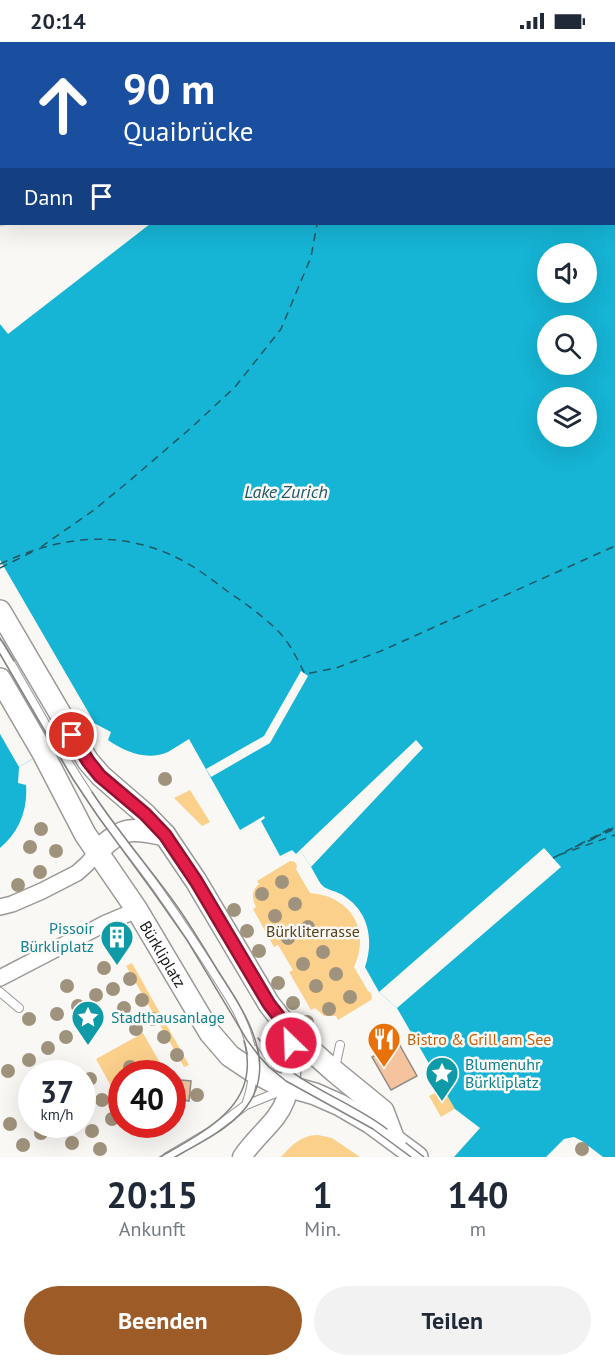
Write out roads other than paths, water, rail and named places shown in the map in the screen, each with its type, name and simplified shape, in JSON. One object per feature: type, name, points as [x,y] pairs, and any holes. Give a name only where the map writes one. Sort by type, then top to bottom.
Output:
[{"type":"main road","points":[[0,611],[58,744]]},
{"type":"main road","points":[[0,679],[58,744],[88,761],[100,776],[145,814],[165,835],[196,881],[269,1004],[290,1031],[334,1072],[383,1111],[394,1140]]},
{"type":"main road","name":"Bürkliplatz","points":[[58,744],[78,820],[137,910],[210,1033],[230,1056],[254,1072],[273,1082],[315,1094],[340,1105],[371,1123],[417,1157]]},
{"type":"main road","points":[[98,851],[117,835],[131,829],[165,835]]},
{"type":"street","points":[[0,907],[42,891],[78,873],[98,851]]},
{"type":"street","points":[[0,978],[106,923],[137,910]]},
{"type":"street","points":[[242,1157],[277,1116],[284,1104],[290,1088],[292,1068],[290,1031]]},
{"type":"lane","points":[[0,645],[76,777],[164,898],[228,995],[246,1030],[254,1062],[252,1088],[246,1105]]},
{"type":"lane","points":[[0,992],[19,1008]]},
{"type":"lane","points":[[251,1045],[274,1076],[290,1088]]},
{"type":"lane","points":[[334,1072],[339,1045]]},
{"type":"lane","points":[[167,1157],[211,1131],[246,1105],[290,1088]]},
{"type":"water","name":"Lake Zurich","points":[[149,225],[615,225],[615,1157],[603,1157],[574,1137],[564,1139],[546,1157],[454,1157],[480,1128],[455,1109],[397,1008],[379,992],[365,967],[369,937],[364,918],[359,910],[344,896],[322,885],[300,850],[296,854],[292,850],[280,856],[261,821],[265,818],[264,816],[240,830],[189,739],[160,755],[136,754],[108,740],[111,732],[94,723],[19,767],[18,783],[26,785],[24,812],[17,828],[0,848],[0,324],[8,334]]},
{"type":"tram line","points":[[0,638],[14,661]]},
{"type":"tram line","points":[[0,654],[73,779],[187,940],[259,1056],[286,1081],[373,1129],[411,1157]]},
{"type":"tram line","points":[[92,792],[191,927],[245,1015],[258,1050],[259,1080],[244,1110],[217,1133],[175,1157]]},
{"type":"tram line","points":[[258,1038],[285,1067],[387,1129]]},
{"type":"tram line","points":[[160,1157],[212,1125],[237,1099],[245,1082],[247,1063],[244,1041]]},
{"type":"tram line","points":[[406,1143],[424,1157]]},
{"type":"place","name":"Pissoir Bürkliplatz","points":[[117,966]]},
{"type":"place","name":"Stadthausanlage","points":[[88,1046]]},
{"type":"place","name":"Bistro & Grill am See","points":[[384,1068]]},
{"type":"place","name":"Blumenuhr Bürkliplatz","points":[[442,1102]]},
{"type":"park label","name":"Bürkliterrasse","points":[[313,931]]}]
